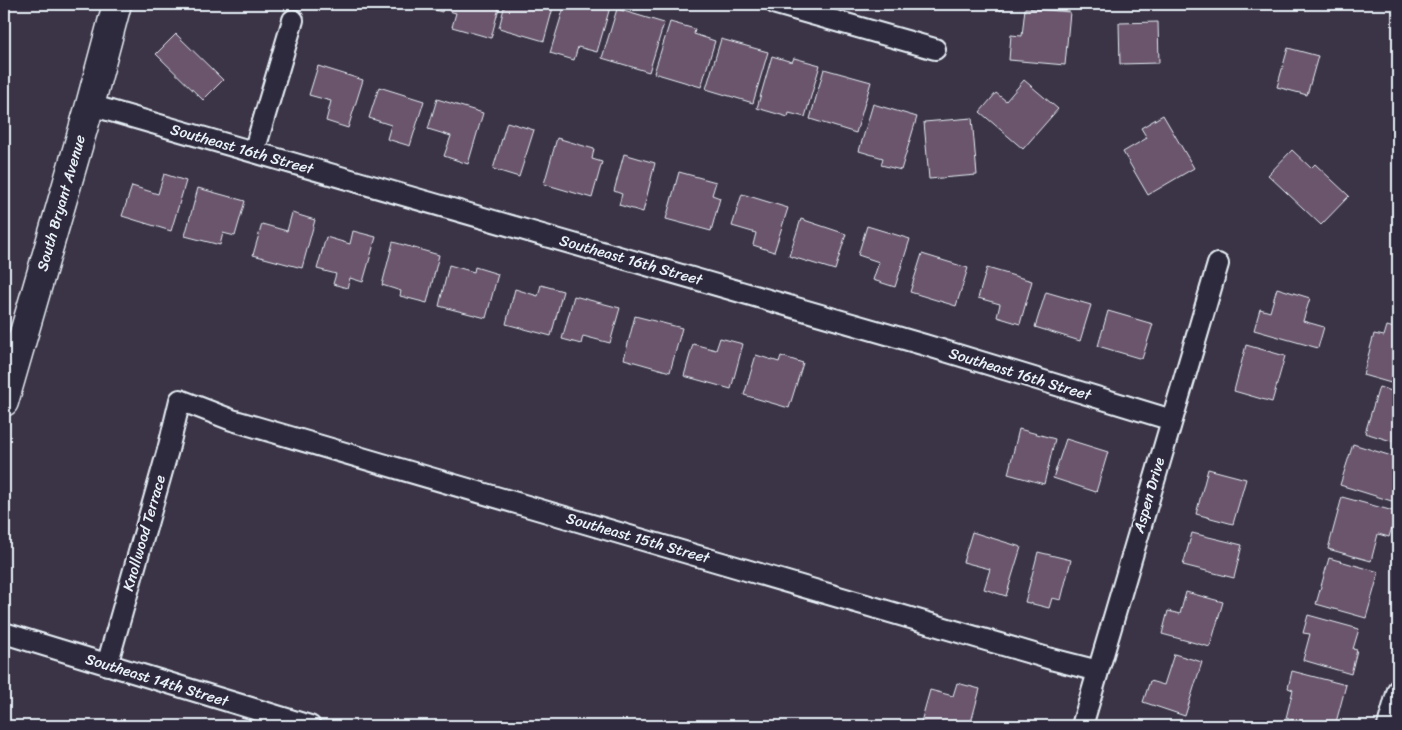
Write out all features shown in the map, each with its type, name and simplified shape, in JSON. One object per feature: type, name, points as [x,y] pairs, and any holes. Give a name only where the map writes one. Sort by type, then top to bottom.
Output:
[{"type":"street","name":"South Bryant Avenue","points":[[4,402],[90,105],[117,4]]},
{"type":"street","points":[[776,4],[935,49]]},
{"type":"street","points":[[254,152],[293,20]]},
{"type":"street","name":"Southeast 16th Street","points":[[90,105],[906,340],[1172,420]]},
{"type":"street","name":"Aspen Drive","points":[[1082,726],[1218,264]]},
{"type":"street","name":"Knollwood Terrace","points":[[106,666],[168,450],[180,400]]},
{"type":"street","name":"Southeast 15th Street","points":[[180,400],[232,420],[1051,659],[1098,671]]},
{"type":"street","name":"Southeast 14th Street","points":[[4,633],[106,666],[310,726]]},
{"type":"street","points":[[1388,726],[1398,690]]},
{"type":"building","points":[[373,4],[387,4],[386,8]]},
{"type":"building","points":[[413,4],[444,4],[442,12]]},
{"type":"building","points":[[451,4],[500,4],[491,38],[452,27],[456,13],[449,11]]},
{"type":"building","points":[[505,4],[554,4],[544,41],[499,28]]},
{"type":"building","points":[[565,4],[611,4],[597,52],[578,47],[574,60],[550,53]]},
{"type":"building","points":[[993,4],[1007,4],[1001,11]]},
{"type":"building","points":[[1025,8],[1070,12],[1065,65],[1009,60],[1011,35],[1022,36]]},
{"type":"building","points":[[617,9],[664,23],[649,72],[602,58]]},
{"type":"building","points":[[670,22],[695,29],[694,34],[715,41],[701,87],[654,73]]},
{"type":"building","points":[[1158,22],[1159,63],[1120,64],[1119,23]]},
{"type":"building","points":[[176,34],[223,80],[203,100],[156,54]]},
{"type":"building","points":[[721,39],[768,52],[753,103],[706,89]]},
{"type":"building","points":[[1288,48],[1318,56],[1307,95],[1277,87]]},
{"type":"building","points":[[772,56],[792,62],[794,58],[820,65],[805,117],[789,113],[788,117],[757,108]]},
{"type":"building","points":[[318,66],[363,80],[348,128],[326,121],[331,101],[309,95]]},
{"type":"building","points":[[824,69],[871,82],[856,133],[810,119]]},
{"type":"building","points":[[1024,80],[1058,109],[1023,149],[980,112],[996,93],[1006,101]]},
{"type":"building","points":[[379,87],[424,101],[410,146],[387,139],[391,125],[369,118]]},
{"type":"building","points":[[437,99],[483,113],[468,164],[444,156],[451,136],[428,129]]},
{"type":"building","points":[[873,104],[917,117],[901,170],[881,165],[883,158],[859,151]]},
{"type":"building","points":[[1163,115],[1194,168],[1148,195],[1123,152],[1147,138],[1141,128]]},
{"type":"building","points":[[972,118],[977,175],[929,179],[924,122]]},
{"type":"building","points":[[507,122],[534,130],[519,177],[493,169]]},
{"type":"building","points":[[557,138],[594,149],[592,159],[602,162],[592,198],[544,184]]},
{"type":"building","points":[[1292,150],[1311,168],[1315,164],[1349,196],[1321,225],[1268,175]]},
{"type":"building","points":[[624,154],[655,163],[643,212],[619,205],[622,194],[614,191]]},
{"type":"building","points":[[679,172],[716,182],[712,195],[720,198],[711,231],[666,219]]},
{"type":"building","points":[[164,174],[186,181],[171,231],[122,216],[132,186],[158,194]]},
{"type":"building","points":[[198,188],[245,201],[235,236],[223,233],[220,245],[185,236]]},
{"type":"building","points":[[742,194],[788,208],[774,252],[753,245],[756,233],[732,226]]},
{"type":"building","points":[[292,213],[315,220],[302,268],[253,255],[262,224],[287,231]]},
{"type":"building","points":[[801,219],[846,234],[835,270],[789,256]]},
{"type":"building","points":[[867,226],[910,239],[895,287],[873,280],[879,262],[858,255]]},
{"type":"building","points":[[353,231],[376,237],[363,282],[350,278],[347,288],[333,284],[336,274],[317,269],[326,237],[350,244]]},
{"type":"building","points":[[393,242],[439,255],[427,303],[400,296],[401,291],[382,285]]},
{"type":"building","points":[[922,254],[968,268],[956,306],[910,292]]},
{"type":"building","points":[[449,265],[474,272],[475,267],[498,274],[486,318],[439,306]]},
{"type":"building","points":[[987,268],[1032,281],[1020,324],[997,317],[1000,304],[978,298]]},
{"type":"building","points":[[541,285],[563,291],[551,336],[506,324],[515,289],[538,296]]},
{"type":"building","points":[[1277,288],[1310,298],[1303,321],[1324,327],[1318,348],[1254,330],[1260,309],[1270,312]]},
{"type":"building","points":[[1046,292],[1091,305],[1080,341],[1035,327]]},
{"type":"building","points":[[574,296],[620,308],[610,343],[583,336],[581,344],[562,339]]},
{"type":"building","points":[[1108,311],[1153,324],[1142,359],[1098,346]]},
{"type":"building","points":[[635,316],[682,328],[670,372],[624,359]]},
{"type":"building","points":[[1387,326],[1398,329],[1398,385],[1363,375],[1374,334],[1384,336]]},
{"type":"building","points":[[720,338],[743,344],[731,389],[684,376],[693,344],[716,350]]},
{"type":"building","points":[[1246,345],[1285,356],[1272,402],[1234,391]]},
{"type":"building","points":[[756,355],[779,362],[781,356],[803,363],[789,408],[744,395]]},
{"type":"building","points":[[1379,387],[1398,393],[1398,443],[1365,433]]},
{"type":"building","points":[[1019,429],[1055,439],[1044,484],[1008,474]]},
{"type":"building","points":[[1066,439],[1108,452],[1096,492],[1053,478]]},
{"type":"building","points":[[1353,444],[1398,458],[1396,476],[1398,476],[1398,503],[1340,485]]},
{"type":"building","points":[[1208,469],[1246,479],[1233,524],[1196,514]]},
{"type":"building","points":[[1342,497],[1397,512],[1389,537],[1378,534],[1371,561],[1328,549]]},
{"type":"building","points":[[972,532],[1021,547],[1006,596],[984,589],[990,569],[963,562]]},
{"type":"building","points":[[1192,533],[1242,545],[1234,578],[1183,565]]},
{"type":"building","points":[[1038,552],[1071,560],[1061,600],[1052,598],[1049,608],[1025,602]]},
{"type":"building","points":[[1329,558],[1379,572],[1366,618],[1316,604]]},
{"type":"building","points":[[1186,592],[1223,602],[1210,647],[1162,634],[1168,611],[1180,614]]},
{"type":"building","points":[[1308,615],[1359,629],[1353,649],[1357,650],[1351,674],[1303,660],[1310,634],[1303,633]]},
{"type":"building","points":[[1174,654],[1202,662],[1185,716],[1143,702],[1150,681],[1164,685]]},
{"type":"building","points":[[1292,671],[1346,685],[1335,726],[1317,726],[1286,718],[1293,690],[1288,688]]},
{"type":"building","points":[[957,683],[980,689],[970,726],[935,726],[921,722],[930,690],[953,696]]},
{"type":"building","points":[[1136,719],[1162,726],[1134,726]]}]
